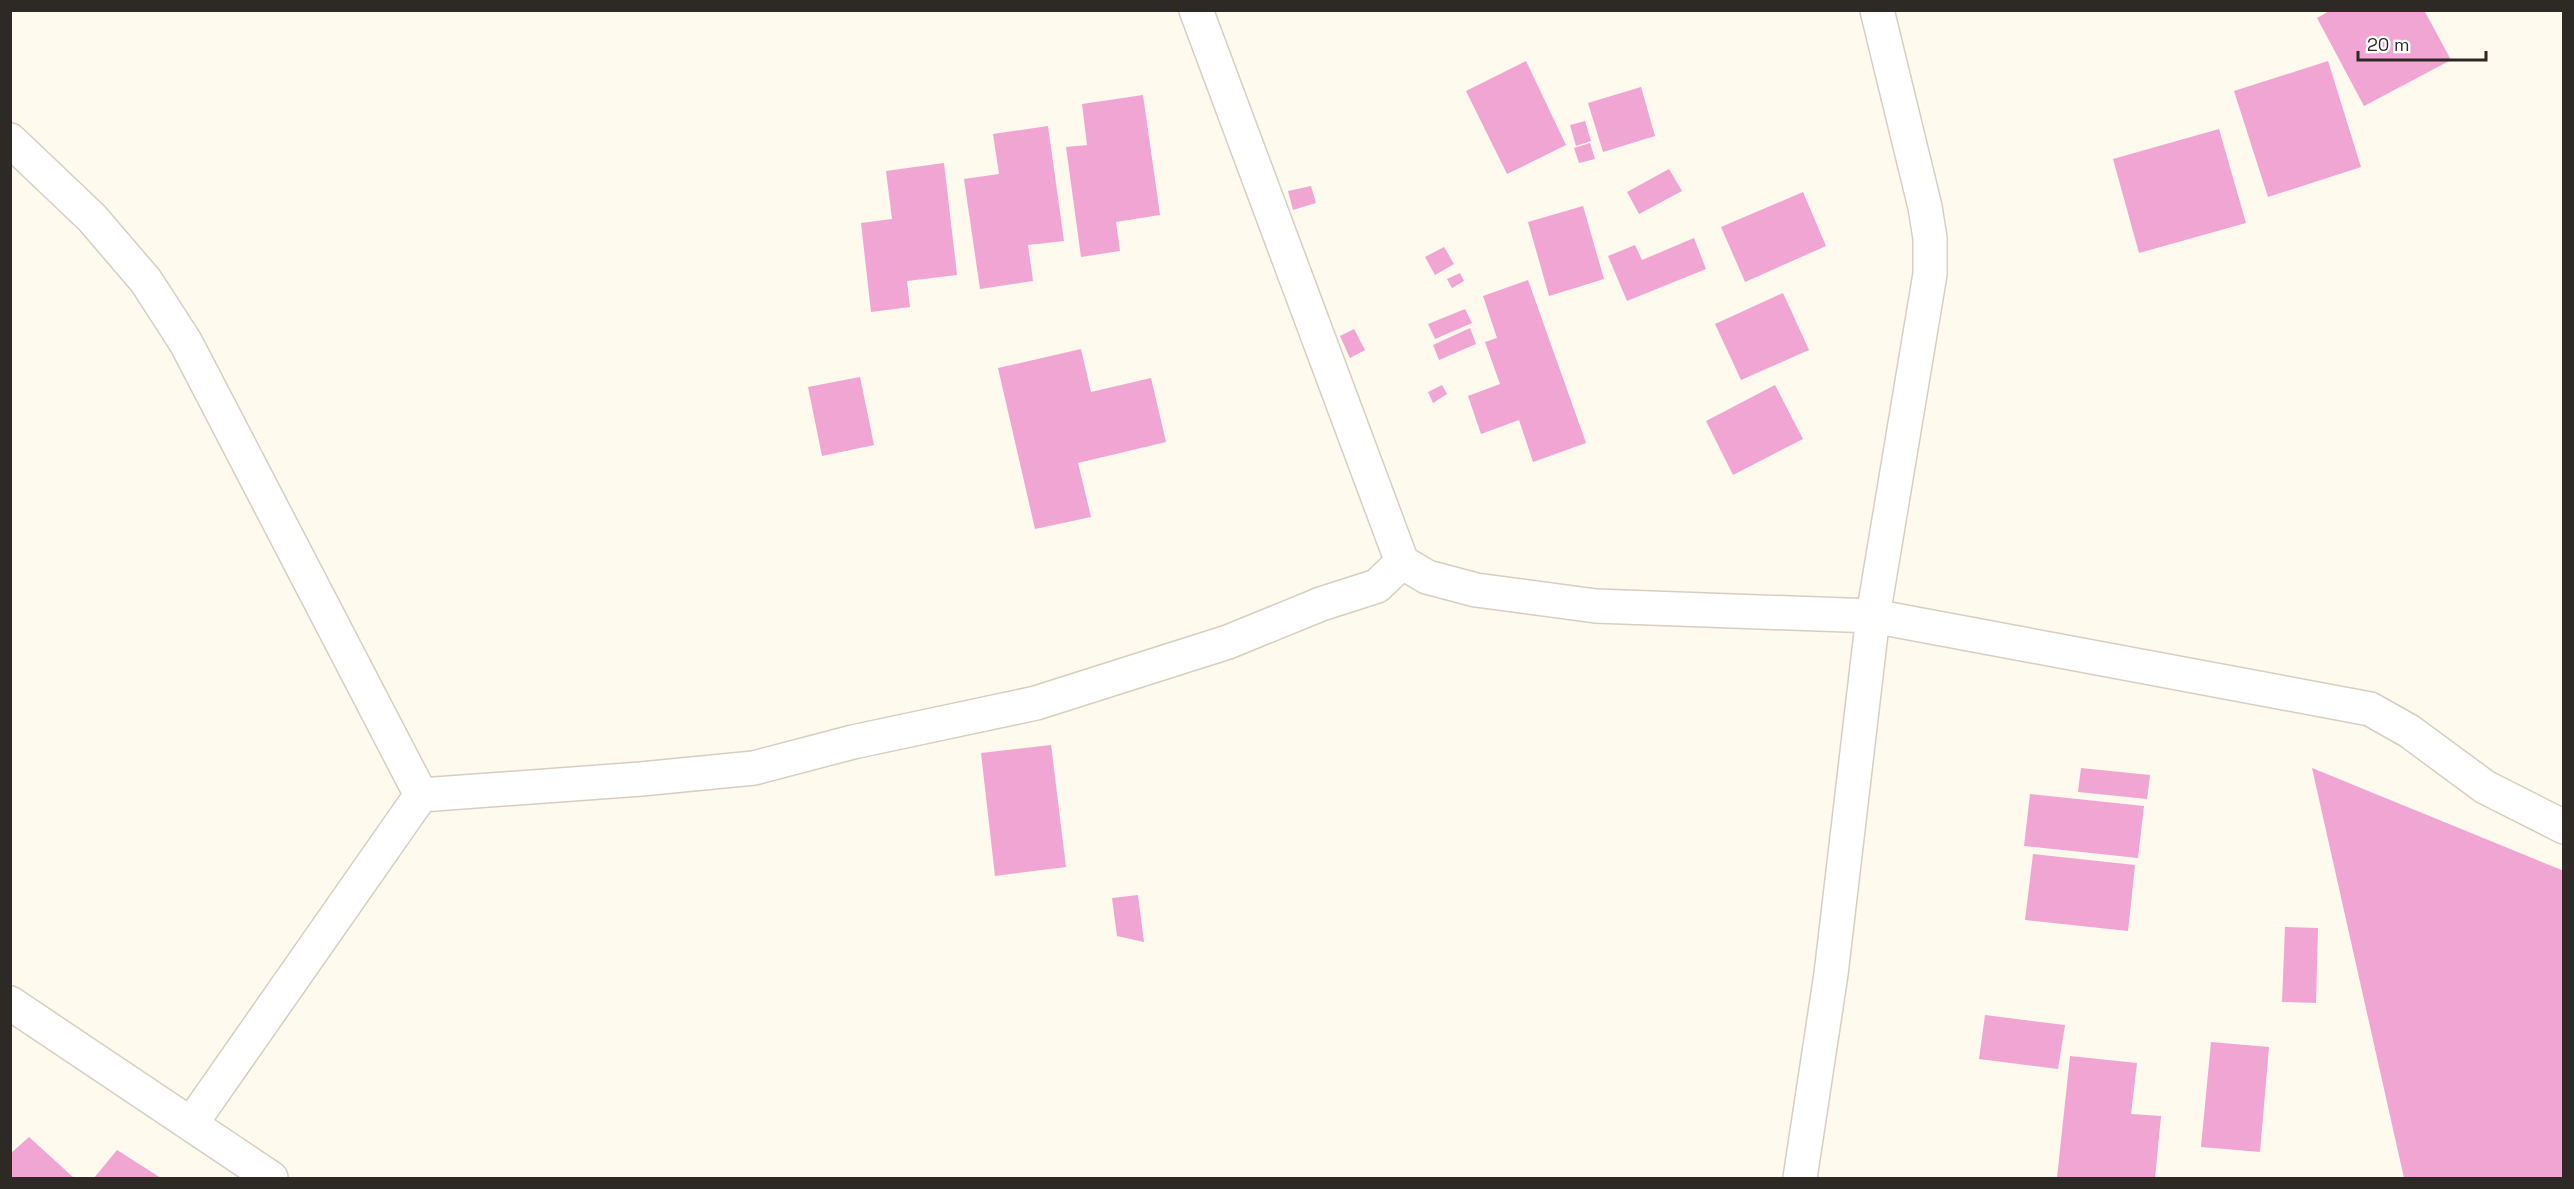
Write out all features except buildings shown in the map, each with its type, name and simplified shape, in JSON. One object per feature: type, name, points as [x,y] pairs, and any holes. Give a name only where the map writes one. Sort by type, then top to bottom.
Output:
[{"type":"street","points":[[1196,10],[1402,562],[1427,577],[1476,590],[1596,606],[1873,616],[2370,709],[2409,731],[2485,787],[2564,826]]},
{"type":"street","points":[[1800,1179],[1831,974],[1873,616],[1930,274],[1930,238],[1925,207],[1877,10]]},
{"type":"street","points":[[10,140],[92,218],[146,281],[186,342],[422,795]]},
{"type":"street","points":[[422,795],[641,779],[754,768],[853,741],[1036,703],[1228,642],[1321,604],[1377,586],[1402,562]]},
{"type":"street","points":[[191,1124],[422,795]]},
{"type":"street","points":[[10,1003],[271,1179]]}]
